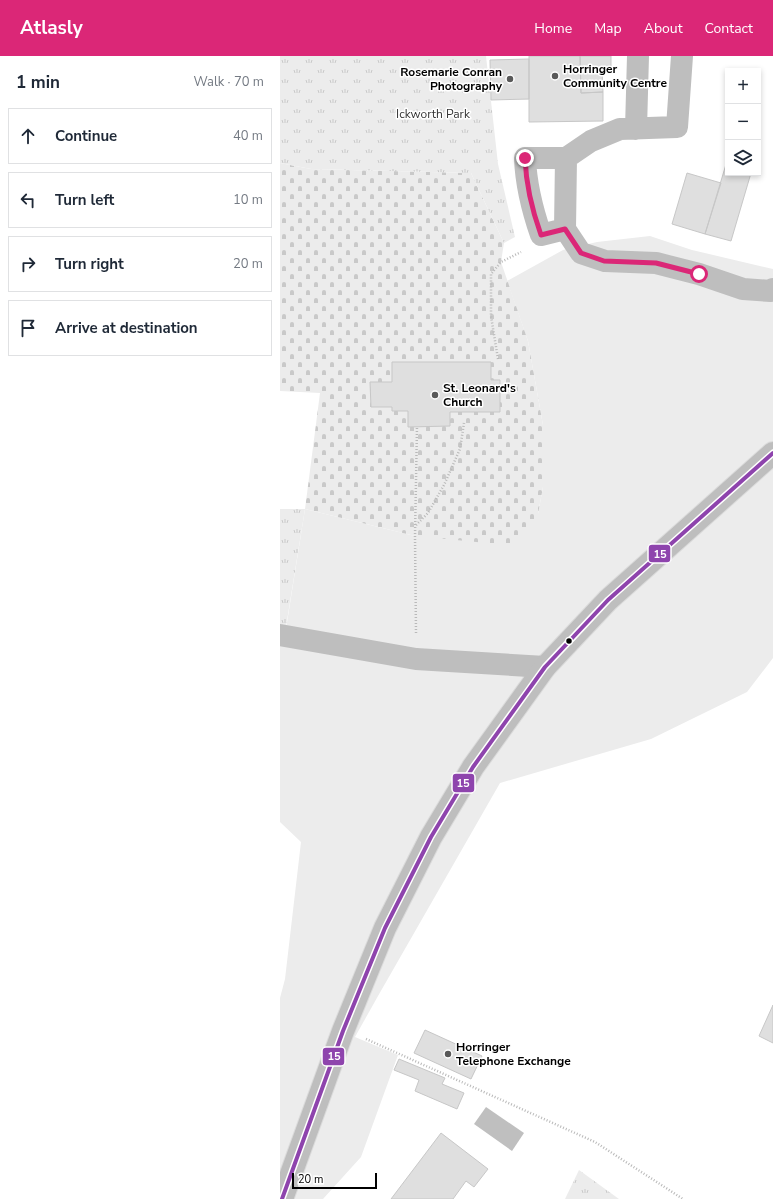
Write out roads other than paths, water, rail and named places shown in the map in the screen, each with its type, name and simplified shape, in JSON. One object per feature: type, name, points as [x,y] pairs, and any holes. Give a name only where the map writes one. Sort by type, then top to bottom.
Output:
[{"type":"main road","points":[[636,128],[638,56]]},
{"type":"main road","points":[[565,229],[541,235],[532,211],[526,180],[525,158],[566,158],[592,141],[620,129],[677,127],[682,56]]},
{"type":"main road","points":[[566,158],[565,229],[581,253],[604,261],[656,263],[699,274],[742,289],[771,291],[773,289]]},
{"type":"main road","points":[[282,1199],[343,1031],[385,928],[434,831],[474,767],[545,668],[608,600],[773,453]]},
{"type":"main road","points":[[280,635],[416,660],[545,668]]},
{"type":"place","name":"Horringer Community Centre","points":[[555,76]]},
{"type":"place","name":"Rosemarie Conran Photography","points":[[510,79]]},
{"type":"place","name":"St. Leonard's Church","points":[[435,395]]},
{"type":"place","name":"Horringer Telephone Exchange","points":[[448,1054]]},
{"type":"park label","name":"Ickworth Park","points":[[433,114]]}]
